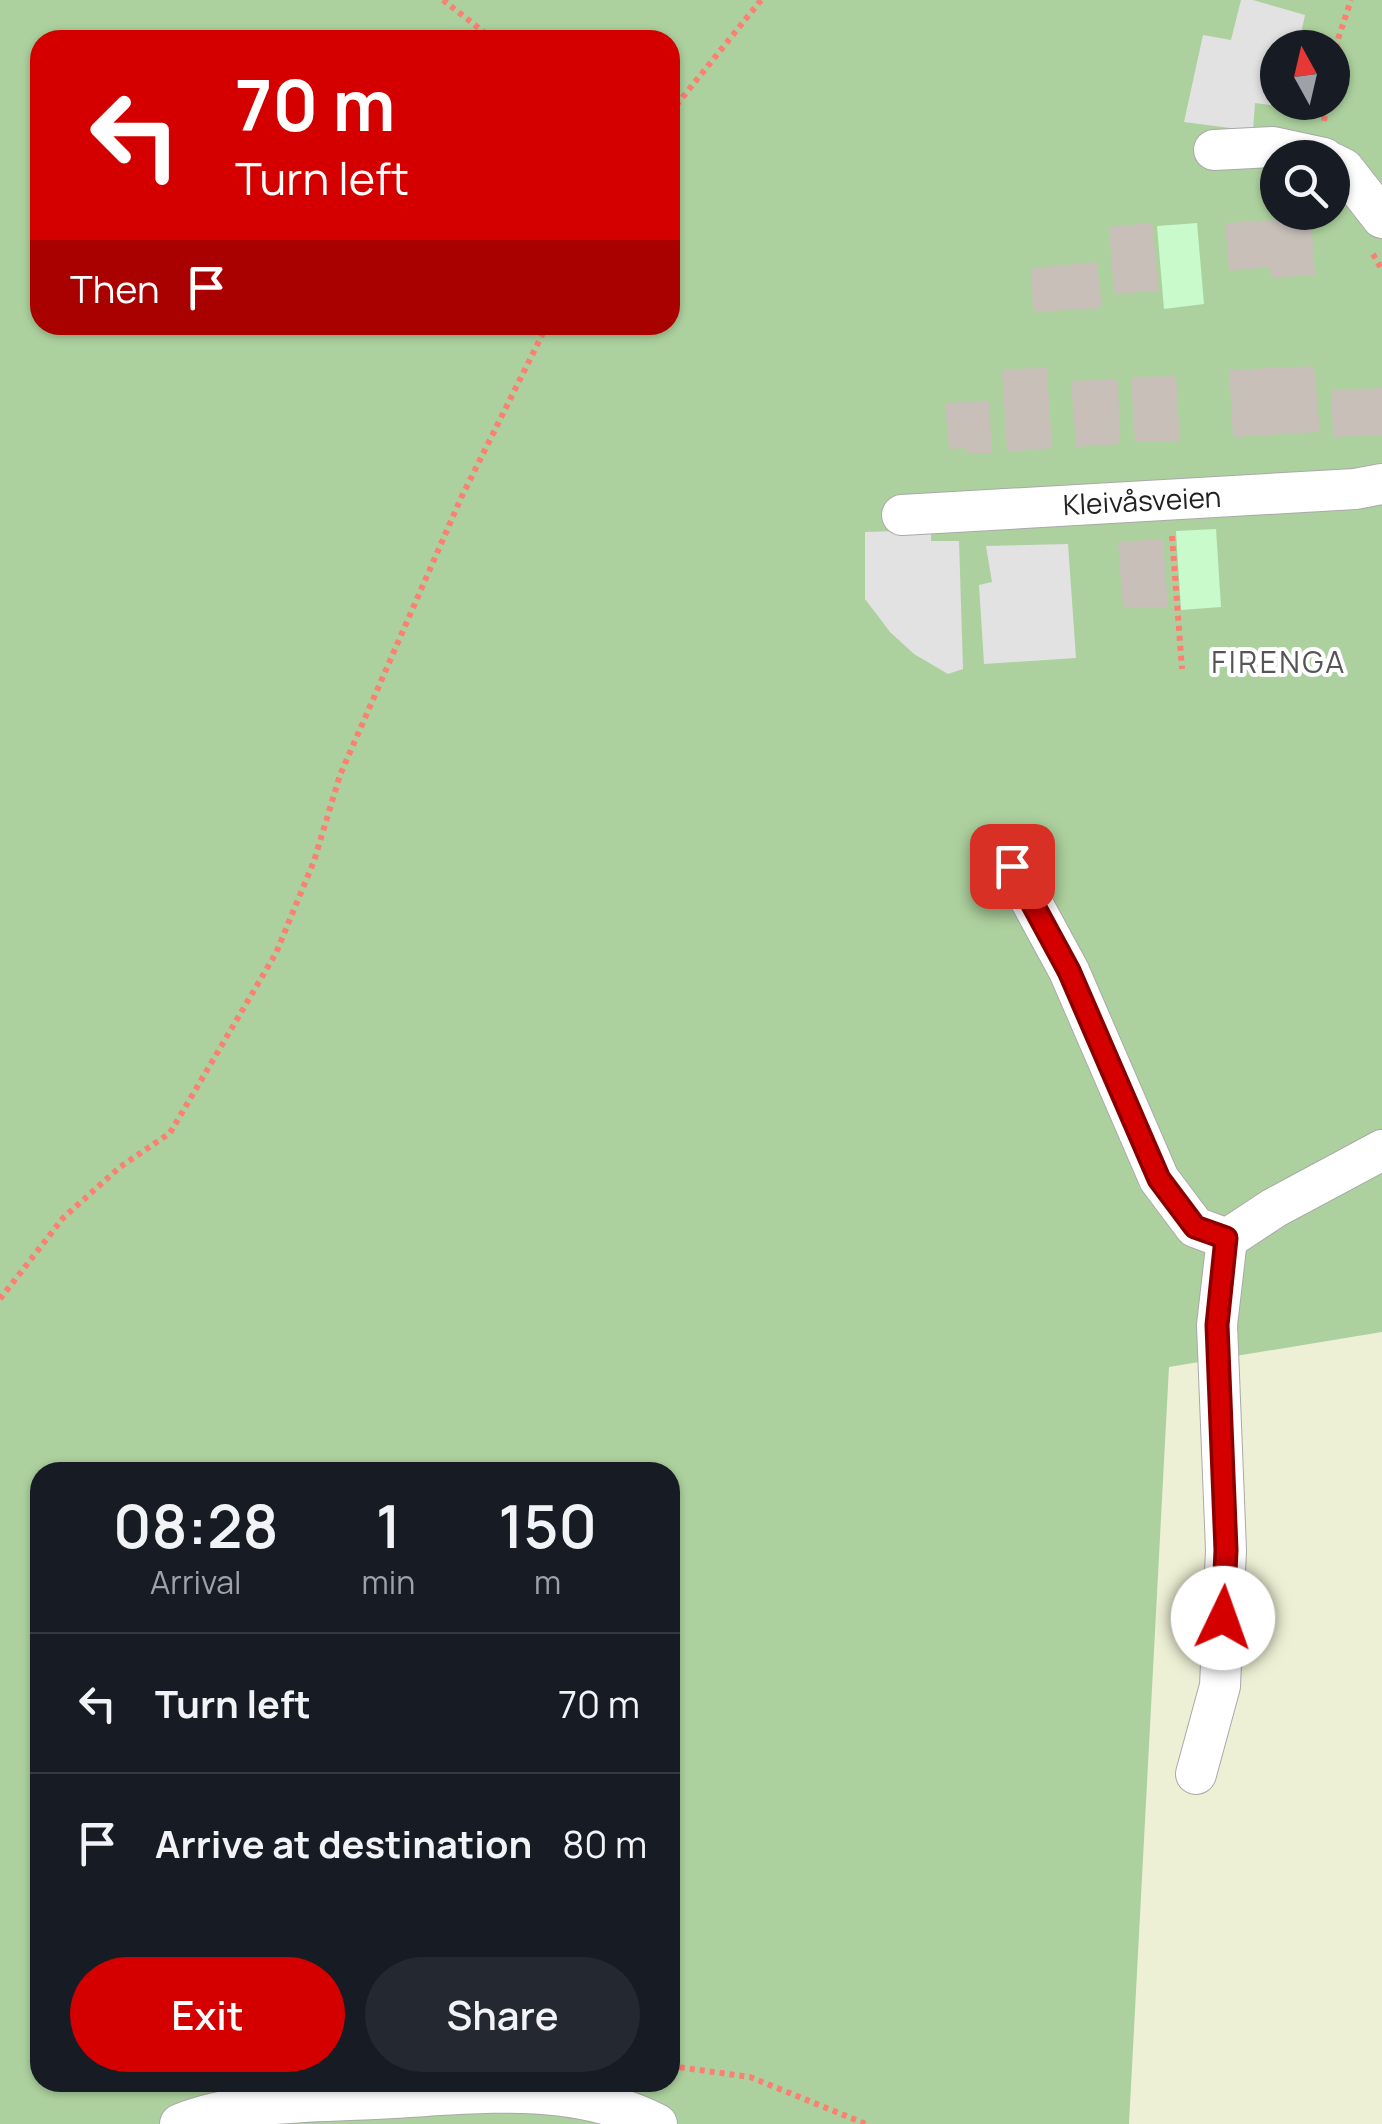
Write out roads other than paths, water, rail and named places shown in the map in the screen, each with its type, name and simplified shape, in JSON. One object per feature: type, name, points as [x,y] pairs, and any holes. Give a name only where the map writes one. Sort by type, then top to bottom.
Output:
[{"type":"street","points":[[1214,150],[1260,148]]},
{"type":"street","points":[[1350,178],[1382,218]]},
{"type":"street","name":"Kleivåsveien","points":[[902,515],[1355,489],[1382,484]]},
{"type":"street","points":[[1012,866],[1069,971],[1159,1179],[1195,1227],[1226,1238]]},
{"type":"street","points":[[1226,1238],[1382,1150]]},
{"type":"street","points":[[1196,1774],[1220,1686],[1226,1550],[1217,1325],[1226,1238]]},
{"type":"street","points":[[180,2124],[230,2111],[307,2102],[494,2093],[561,2096],[605,2104],[658,2124]]},
{"type":"district","name":"FIRENGA","points":[[1279,663]]}]
